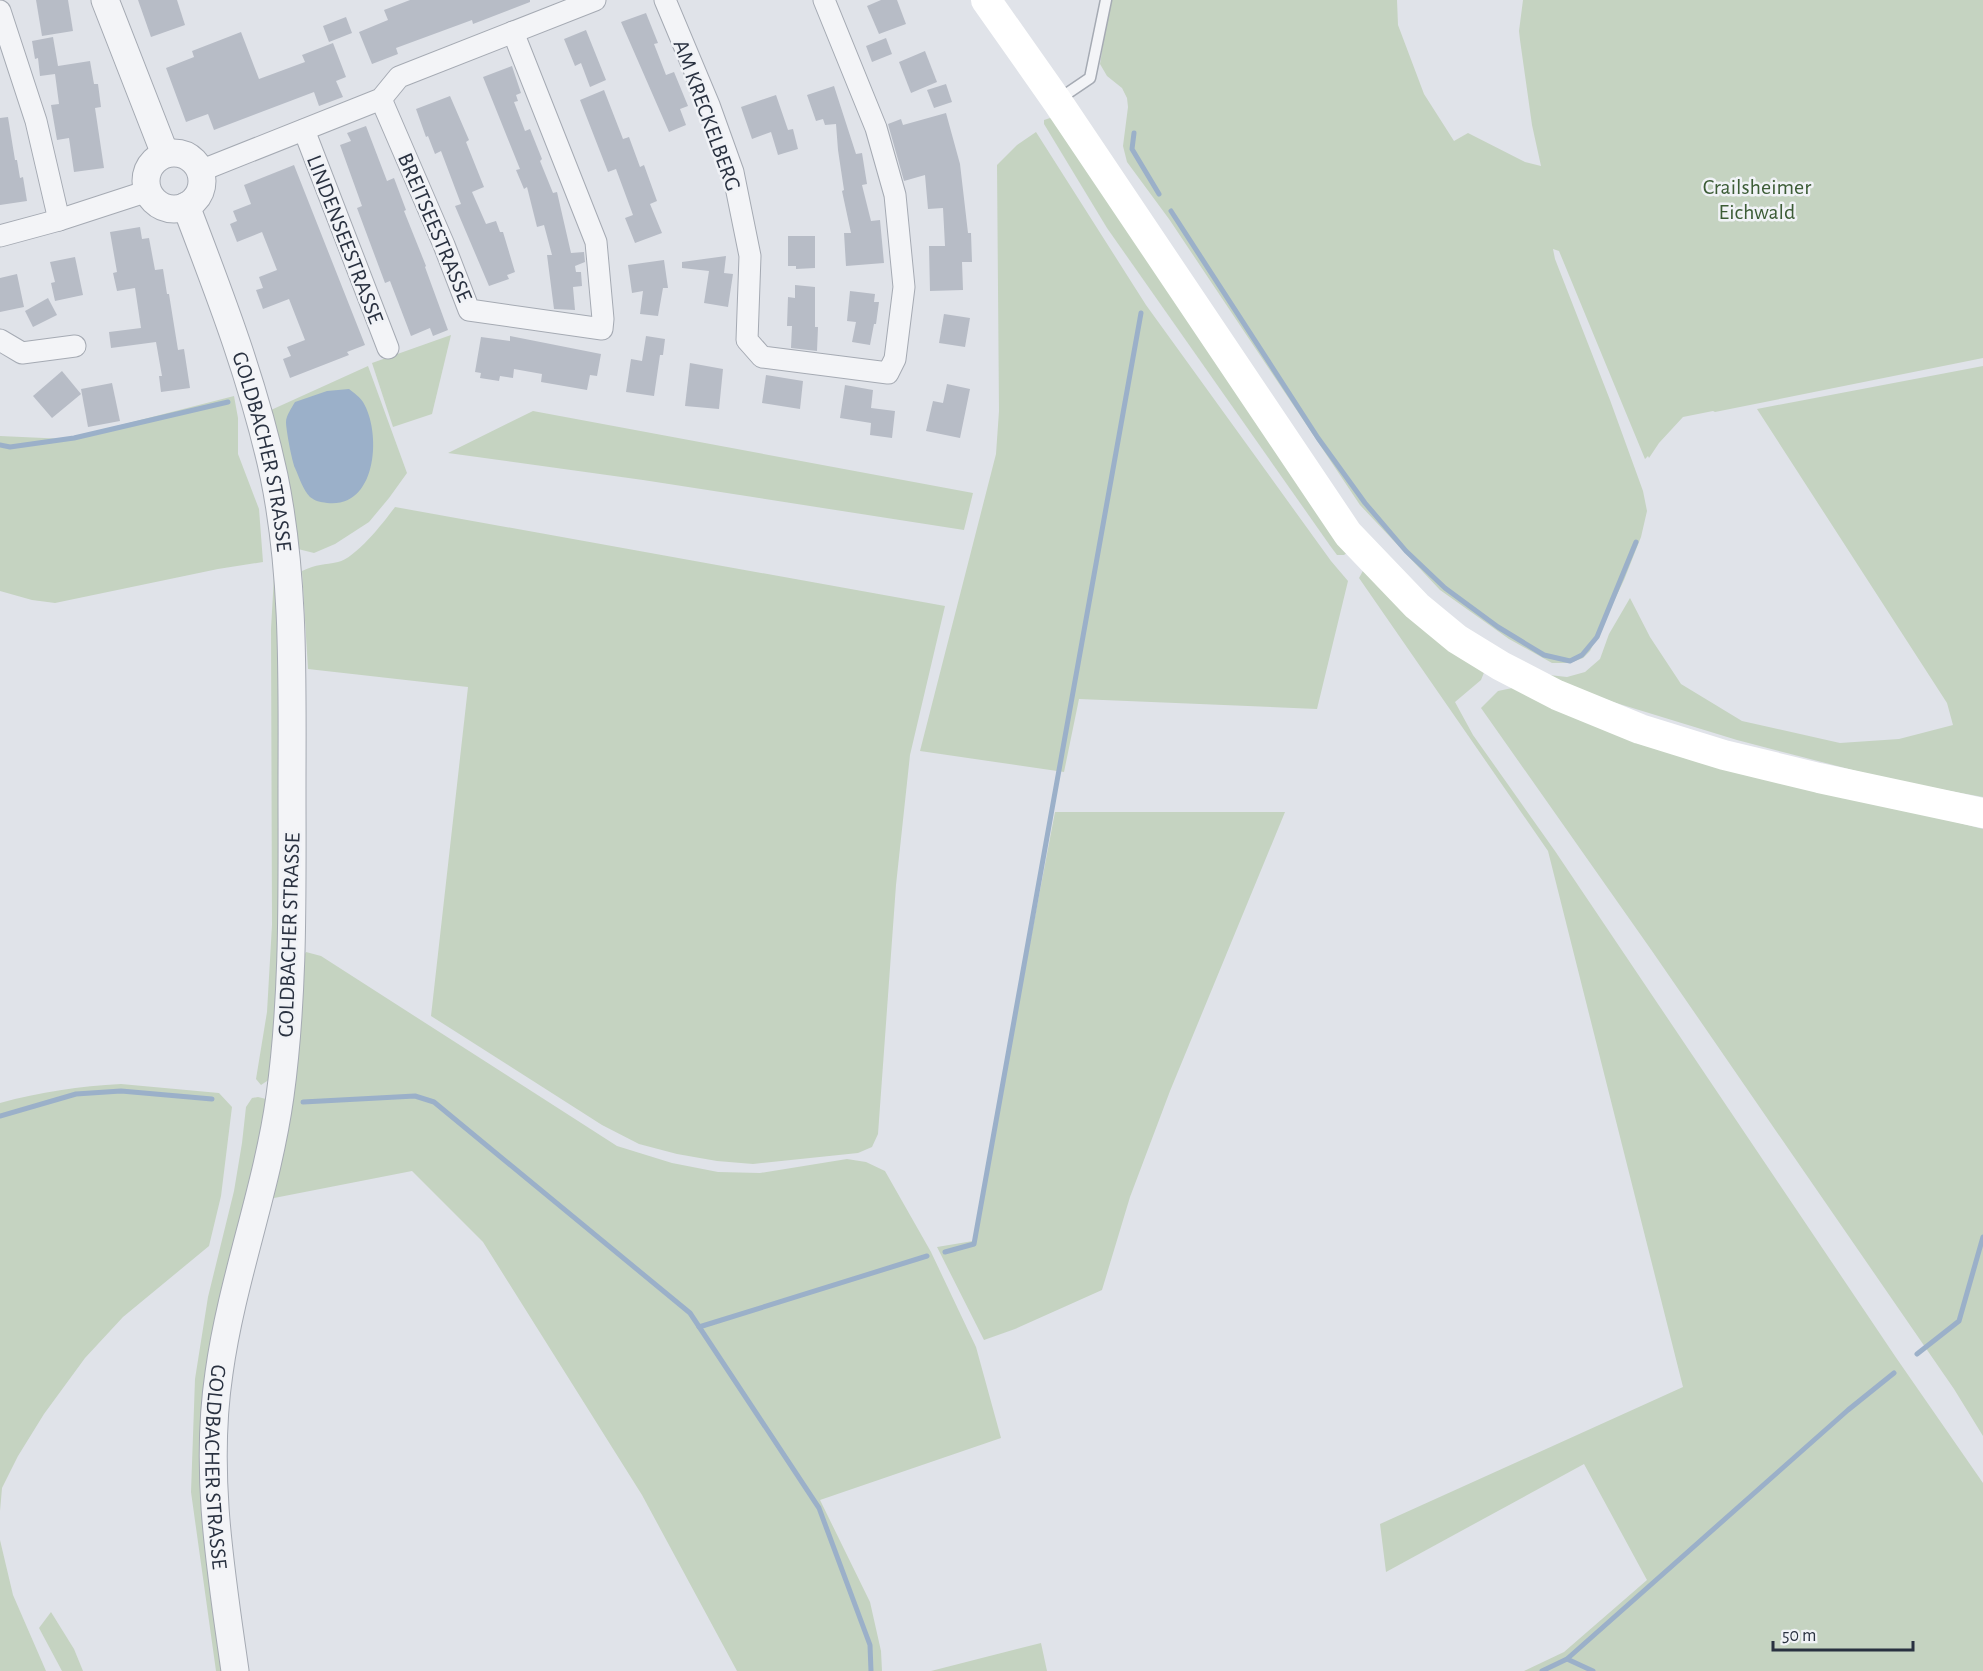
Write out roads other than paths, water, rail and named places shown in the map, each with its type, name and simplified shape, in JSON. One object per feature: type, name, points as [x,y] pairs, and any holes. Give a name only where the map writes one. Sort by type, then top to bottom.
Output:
[{"type":"main road","points":[[986,0],[1057,101],[1348,534],[1417,606],[1457,639],[1501,666],[1557,695],[1640,729],[1724,755],[1983,813]]},
{"type":"street","points":[[105,0],[165,154]]},
{"type":"street","points":[[200,171],[381,99],[399,77],[595,0]]},
{"type":"street","name":"AM KRECKELBERG","points":[[665,0],[709,105],[733,172],[750,256],[747,340],[762,357],[888,373],[895,359],[904,287],[895,195],[876,128],[824,0]]},
{"type":"street","points":[[0,11],[36,121],[59,220]]},
{"type":"street","name":"BREITSEESTRASSE","points":[[381,99],[444,245],[469,310],[602,330],[596,242],[513,32]]},
{"type":"street","name":"LINDENSEESTRASSE","points":[[304,130],[388,348]]},
{"type":"street","points":[[165,154],[183,154],[193,160],[200,171],[202,182],[198,194],[186,206],[175,209],[167,208],[157,203],[148,191],[147,171],[155,160],[165,154]]},
{"type":"street","points":[[0,236],[59,220],[148,191]]},
{"type":"street","name":"GOLDBACHER STRASSE","points":[[186,206],[259,410],[274,480],[288,565],[292,715],[292,938],[287,1021],[273,1138],[227,1325],[218,1375],[213,1428],[217,1542],[235,1671]]},
{"type":"street","points":[[0,340],[22,353],[75,346]]},
{"type":"lane","points":[[1057,101],[1090,78],[1106,0]]},
{"type":"water","points":[[349,389],[362,400],[369,415],[373,449],[371,466],[365,482],[356,494],[344,502],[320,502],[308,494],[301,483],[292,459],[286,420],[295,402],[327,391]]},
{"type":"waterway","points":[[1134,133],[1132,149],[1159,194]]},
{"type":"waterway","points":[[1171,211],[1318,438],[1365,503],[1406,551],[1445,588],[1498,627],[1544,655],[1570,661],[1582,655],[1597,637],[1636,542]]},
{"type":"waterway","points":[[945,1252],[974,1244],[1141,313]]},
{"type":"waterway","points":[[0,445],[10,447],[74,438],[228,402]]},
{"type":"waterway","points":[[0,1116],[76,1094],[121,1091],[212,1099]]},
{"type":"waterway","points":[[303,1102],[415,1096],[434,1102],[690,1313],[819,1508],[870,1645],[871,1671]]},
{"type":"waterway","points":[[1917,1354],[1959,1321],[1983,1237]]},
{"type":"waterway","points":[[699,1327],[927,1256]]},
{"type":"waterway","points":[[1542,1671],[1567,1659],[1848,1410],[1894,1373]]},
{"type":"waterway","points":[[1567,1659],[1593,1671]]},
{"type":"park label","name":"Crailsheimer Eichwald","points":[[1757,198]]}]
